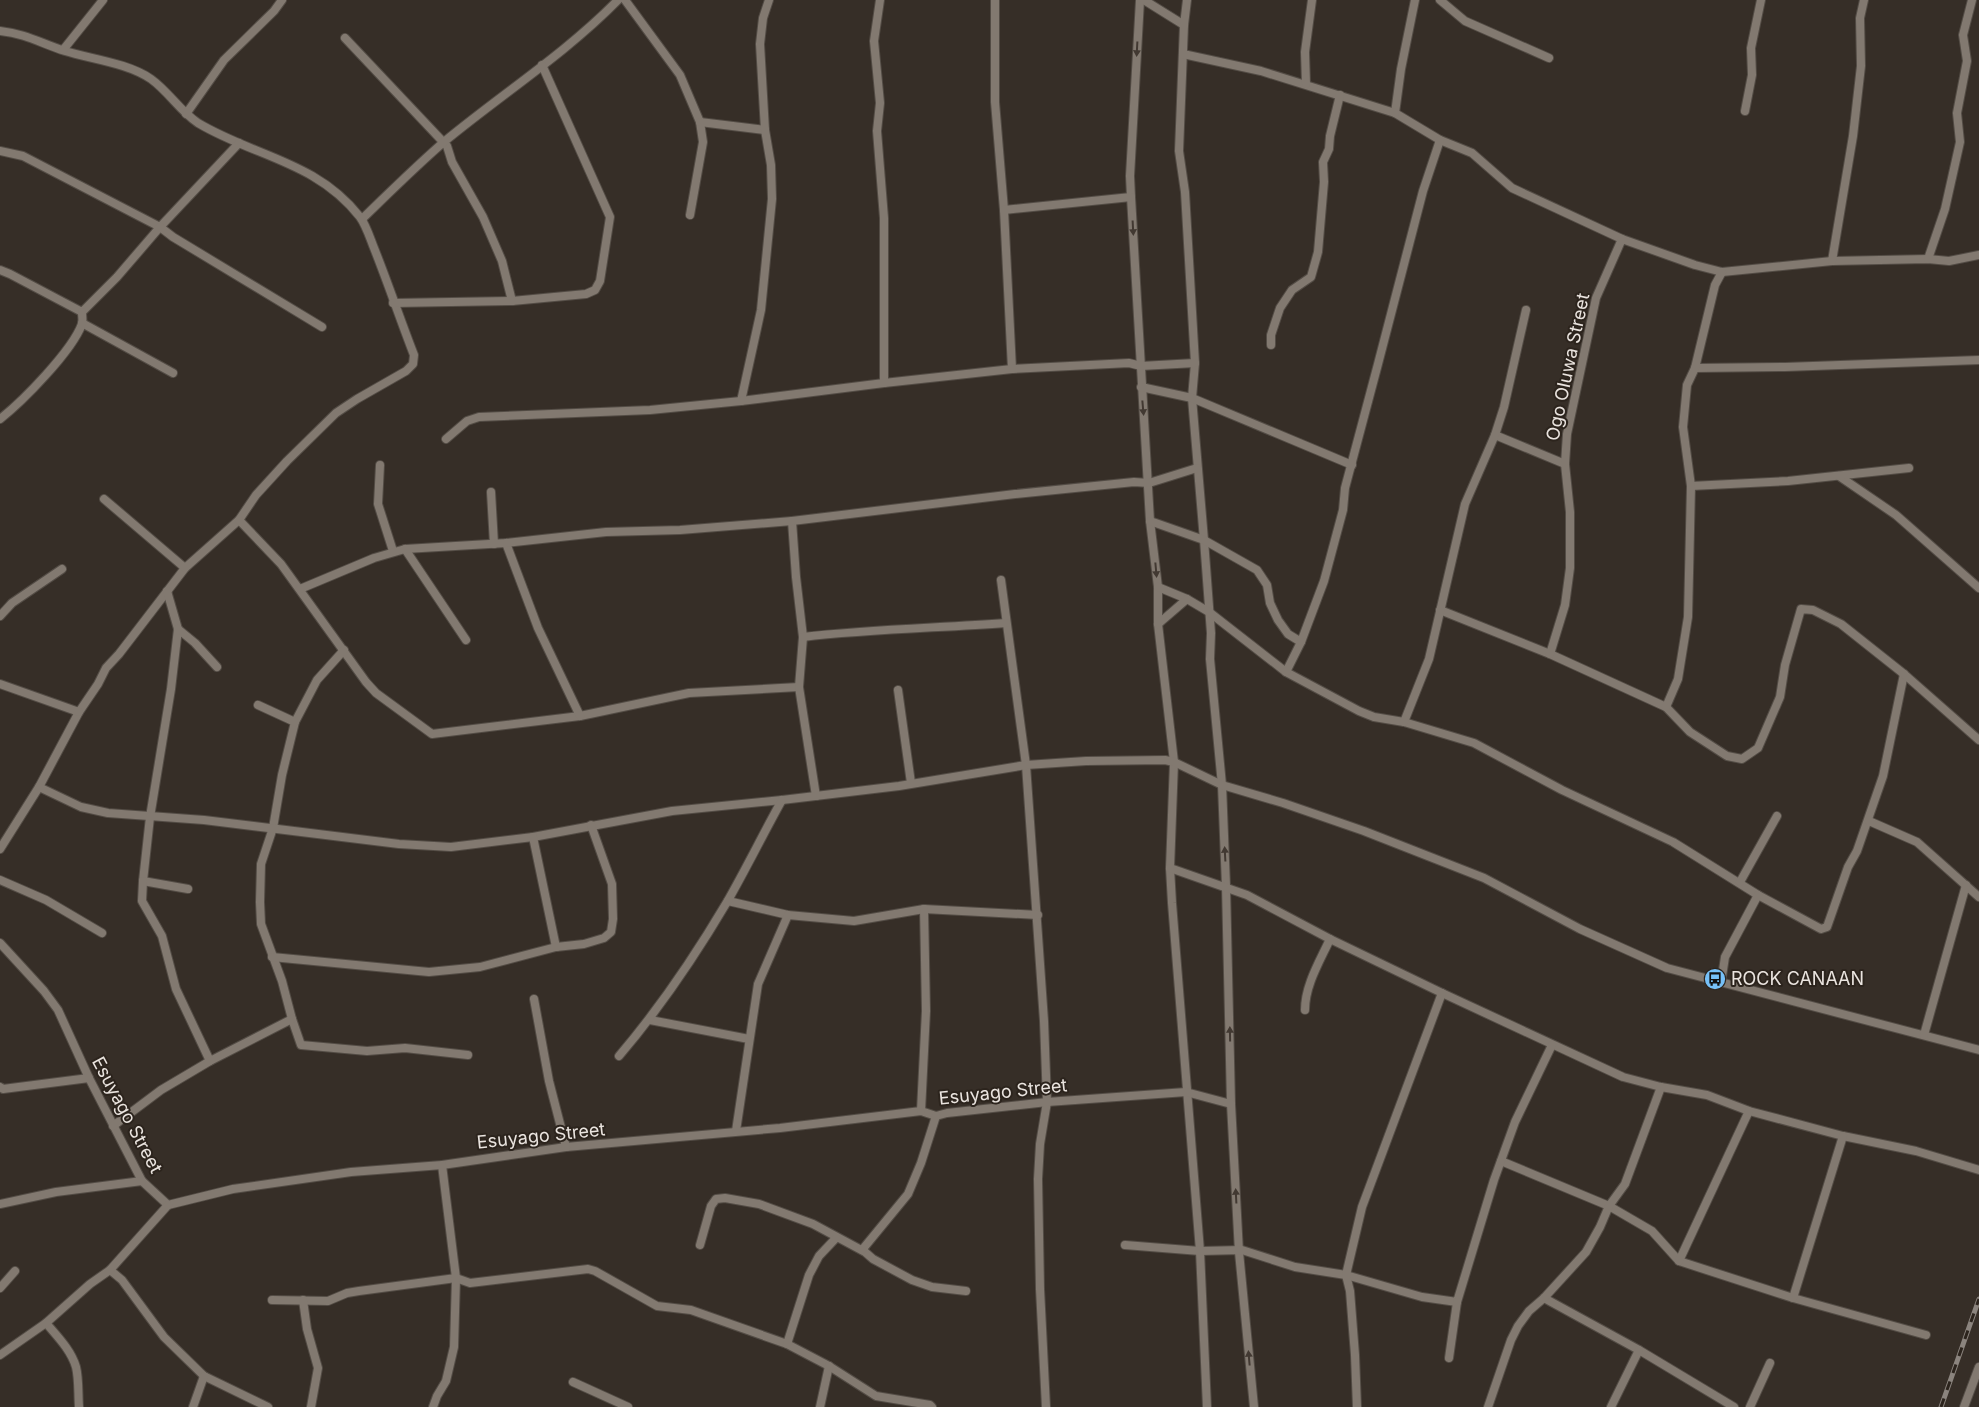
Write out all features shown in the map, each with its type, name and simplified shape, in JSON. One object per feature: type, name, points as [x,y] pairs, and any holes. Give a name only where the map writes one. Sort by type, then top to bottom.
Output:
[{"type":"street","points":[[63,50],[103,0]]},
{"type":"street","points":[[186,114],[224,60],[274,11],[282,0]]},
{"type":"street","points":[[362,219],[444,142],[542,65],[602,16],[618,0]]},
{"type":"street","points":[[625,0],[680,75],[700,122],[703,142],[690,215]]},
{"type":"street","points":[[741,402],[761,310],[772,199],[771,165],[765,130],[760,44],[763,18],[769,0]]},
{"type":"street","points":[[880,0],[874,42],[880,104],[877,131],[884,218],[884,382]]},
{"type":"street","points":[[995,0],[995,102],[1004,210],[1012,369]]},
{"type":"street","points":[[1140,0],[1130,176],[1150,521],[1158,587],[1158,624],[1174,762],[1170,868],[1186,1092],[1200,1251],[1207,1407]]},
{"type":"street","points":[[1144,0],[1184,25]]},
{"type":"street","points":[[1187,0],[1184,25],[1179,151],[1185,192],[1195,362],[1192,398],[1204,540],[1210,660],[1222,784],[1231,1104],[1240,1252],[1254,1407]]},
{"type":"street","points":[[1306,84],[1305,52],[1312,0]]},
{"type":"street","points":[[1395,113],[1401,69],[1415,0]]},
{"type":"street","points":[[1440,0],[1464,21],[1549,58]]},
{"type":"street","points":[[1745,111],[1752,75],[1751,48],[1761,0]]},
{"type":"street","points":[[1832,261],[1853,136],[1861,66],[1860,18],[1864,0]]},
{"type":"street","points":[[1928,259],[1945,209],[1960,142],[1957,113],[1967,61],[1963,35],[1972,0]]},
{"type":"street","points":[[0,31],[27,35],[63,50],[141,73],[161,86],[186,114],[239,143],[288,162],[315,176],[342,196],[362,219],[414,355],[413,364],[406,372],[336,413],[287,461],[256,495],[239,520],[185,568],[119,654],[106,668],[98,684],[79,712],[39,787],[0,850]]},
{"type":"street","points":[[345,38],[444,142],[450,151],[452,162],[483,217],[495,244],[502,261],[512,301]]},
{"type":"street","points":[[1183,54],[1261,71],[1395,113],[1440,140],[1472,153],[1512,188],[1622,239],[1696,265],[1722,272],[1832,261],[1928,259],[1949,261],[1979,254]]},
{"type":"street","points":[[393,303],[512,301],[586,294],[595,290],[600,281],[610,217],[542,65]]},
{"type":"street","points":[[1271,345],[1271,335],[1280,308],[1292,290],[1311,276],[1318,252],[1324,182],[1323,162],[1329,149],[1330,136],[1340,95]]},
{"type":"street","points":[[700,122],[765,130]]},
{"type":"street","points":[[1286,672],[1301,642],[1324,581],[1343,510],[1346,488],[1423,191],[1440,140]]},
{"type":"street","points":[[0,419],[36,385],[68,347],[82,323],[82,312],[239,143]]},
{"type":"street","points":[[0,150],[23,156],[160,227],[173,237],[322,327]]},
{"type":"street","points":[[1004,210],[1131,196]]},
{"type":"street","name":"Ogo Oluwa Street","points":[[1550,654],[1565,605],[1570,568],[1570,512],[1565,464],[1567,434],[1596,298],[1622,239]]},
{"type":"street","points":[[0,270],[82,312]]},
{"type":"street","points":[[1666,707],[1678,679],[1688,617],[1691,486],[1684,427],[1687,385],[1695,368],[1715,285],[1722,272]]},
{"type":"street","points":[[1404,722],[1429,659],[1465,504],[1504,407],[1526,310]]},
{"type":"street","points":[[82,323],[173,373]]},
{"type":"street","points":[[1695,368],[1785,367],[1979,360]]},
{"type":"street","points":[[446,439],[467,420],[479,417],[650,410],[741,402],[884,382],[1012,369],[1129,363],[1141,366],[1195,362]]},
{"type":"street","points":[[1141,386],[1192,398],[1269,432],[1352,465]]},
{"type":"street","points":[[1494,435],[1565,464]]},
{"type":"street","points":[[380,465],[378,504],[393,551]]},
{"type":"street","points":[[300,589],[393,551],[406,549],[506,543],[590,533],[680,530],[792,522],[1015,494],[1134,482],[1149,483],[1197,468]]},
{"type":"street","points":[[1691,486],[1839,476],[1909,468]]},
{"type":"street","points":[[1839,476],[1896,515],[1979,588]]},
{"type":"street","points":[[491,492],[494,544]]},
{"type":"street","points":[[104,499],[185,568]]},
{"type":"street","points":[[239,520],[281,564],[344,650],[356,670],[376,693],[432,734],[580,716],[689,693],[799,687]]},
{"type":"street","points":[[1150,521],[1204,540],[1257,570],[1267,585],[1270,603],[1278,620],[1288,634],[1301,642]]},
{"type":"street","points":[[792,522],[803,637],[799,687],[816,796]]},
{"type":"street","points":[[506,543],[538,628],[580,716]]},
{"type":"street","points":[[406,549],[466,640]]},
{"type":"street","points":[[0,616],[12,603],[62,569]]},
{"type":"street","points":[[1001,580],[1026,765],[1038,915],[1047,1102],[1040,1144],[1038,1179],[1040,1289],[1046,1407]]},
{"type":"street","points":[[1158,587],[1187,599],[1208,612],[1286,672],[1359,711],[1374,717],[1404,722],[1474,743],[1562,790],[1673,842],[1740,882],[1758,895],[1821,929],[1827,927],[1848,867],[1858,851],[1883,776],[1904,674]]},
{"type":"street","points":[[166,591],[178,629],[172,689],[150,817],[142,901],[162,936],[176,990],[210,1062]]},
{"type":"street","points":[[1158,624],[1187,599]]},
{"type":"street","points":[[1440,610],[1550,654],[1666,707],[1690,732],[1727,756],[1742,759],[1758,748],[1780,698],[1785,665],[1801,609],[1813,610],[1840,624],[1904,674],[1979,740]]},
{"type":"street","points":[[803,637],[846,632],[1006,623]]},
{"type":"street","points":[[178,629],[195,643],[217,667]]},
{"type":"street","points":[[344,650],[317,680],[295,722],[282,775],[273,828],[262,864],[261,924],[282,981],[301,1045],[367,1051],[404,1048],[468,1055]]},
{"type":"street","points":[[0,684],[79,712]]},
{"type":"street","points":[[898,690],[911,783]]},
{"type":"street","points":[[258,705],[295,722]]},
{"type":"street","points":[[39,787],[81,807],[108,814],[273,828],[400,844],[451,847],[533,837],[672,811],[816,796],[1026,765],[1086,761],[1154,760],[1174,762],[1222,784],[1355,828],[1484,878],[1580,929],[1667,968],[1979,1050]]},
{"type":"street","points":[[619,1056],[650,1020],[728,901],[782,800]]},
{"type":"street","points":[[1740,882],[1776,816]]},
{"type":"street","points":[[1868,821],[1917,842],[1966,884],[1979,898]]},
{"type":"street","points":[[272,958],[429,972],[480,967],[556,947],[584,944],[604,938],[611,932],[613,919],[612,884],[591,825]]},
{"type":"street","points":[[533,837],[556,947]]},
{"type":"street","points":[[1170,868],[1226,886],[1247,895],[1330,939],[1623,1077],[1661,1087],[1706,1095],[1749,1111],[1843,1136],[1916,1151],[1979,1170]]},
{"type":"street","points":[[0,880],[46,900],[102,933]]},
{"type":"street","points":[[143,881],[188,889]]},
{"type":"street","points":[[1924,1035],[1966,884]]},
{"type":"street","points":[[1721,983],[1725,957],[1758,895]]},
{"type":"street","points":[[728,901],[788,915],[854,921],[924,909],[1038,915]]},
{"type":"street","points":[[921,1111],[926,1011],[924,909]]},
{"type":"street","points":[[736,1131],[758,984],[788,915]]},
{"type":"street","points":[[1305,1010],[1305,999],[1308,989],[1330,939]]},
{"type":"street","name":"Esuyago Street","points":[[0,943],[44,991],[58,1010],[89,1078],[142,1181],[168,1205],[233,1189],[351,1172],[442,1164],[566,1147],[921,1111],[936,1116],[947,1113],[1047,1102],[1186,1092],[1231,1104]]},
{"type":"street","points":[[1357,1407],[1350,1292],[1346,1275],[1362,1207],[1442,993]]},
{"type":"street","points":[[534,999],[548,1081],[566,1147]]},
{"type":"street","points":[[113,1126],[161,1090],[292,1019]]},
{"type":"street","points":[[650,1020],[749,1039]]},
{"type":"street","points":[[1449,1358],[1457,1302],[1490,1192],[1515,1122],[1552,1045]]},
{"type":"street","points":[[0,1087],[3,1089],[89,1078]]},
{"type":"street","points":[[1488,1407],[1511,1340],[1518,1326],[1528,1311],[1544,1298],[1586,1252],[1609,1206],[1625,1184],[1661,1087]]},
{"type":"street","points":[[1679,1261],[1749,1111]]},
{"type":"street","points":[[862,1250],[908,1194],[922,1163],[936,1116]]},
{"type":"street","points":[[1793,1298],[1843,1136]]},
{"type":"street","points":[[1501,1161],[1609,1206],[1652,1231],[1679,1261],[1793,1298],[1926,1335]]},
{"type":"street","points":[[433,1407],[446,1381],[454,1347],[456,1278],[442,1164]]},
{"type":"street","points":[[0,1204],[56,1192],[142,1181]]},
{"type":"street","points":[[700,1245],[711,1206],[716,1200],[725,1198],[759,1204],[812,1224],[862,1250],[873,1259],[912,1280],[932,1287],[966,1291]]},
{"type":"street","points":[[0,1355],[46,1324],[90,1284],[110,1270],[168,1205]]},
{"type":"street","points":[[787,1344],[812,1269],[820,1256],[836,1238]]},
{"type":"street","points":[[1125,1245],[1200,1251],[1240,1252],[1242,1250],[1295,1267],[1346,1275],[1422,1297],[1457,1302]]},
{"type":"street","points":[[272,1300],[328,1301],[346,1293],[456,1278],[470,1283],[588,1269],[595,1271],[658,1306],[691,1310],[787,1344],[829,1366],[876,1396],[930,1405],[932,1407]]},
{"type":"street","points":[[110,1270],[122,1280],[164,1337],[204,1376],[268,1407]]},
{"type":"street","points":[[0,1288],[15,1271]]},
{"type":"street","points":[[1544,1298],[1639,1350],[1734,1407]]},
{"type":"street","points":[[303,1300],[307,1328],[318,1368],[311,1407]]},
{"type":"street","points":[[46,1324],[73,1359],[76,1368],[79,1407]]},
{"type":"street","points":[[1611,1407],[1639,1350]]},
{"type":"street","points":[[1750,1407],[1770,1363]]},
{"type":"street","points":[[820,1407],[829,1366]]},
{"type":"street","points":[[1964,1407],[1979,1367]]},
{"type":"street","points":[[193,1407],[204,1376]]},
{"type":"street","points":[[573,1382],[628,1407]]},
{"type":"railway","points":[[1941,1407],[1979,1299]]},
{"type":"place","name":"ROCK CANAAN","points":[[1715,979]]}]
